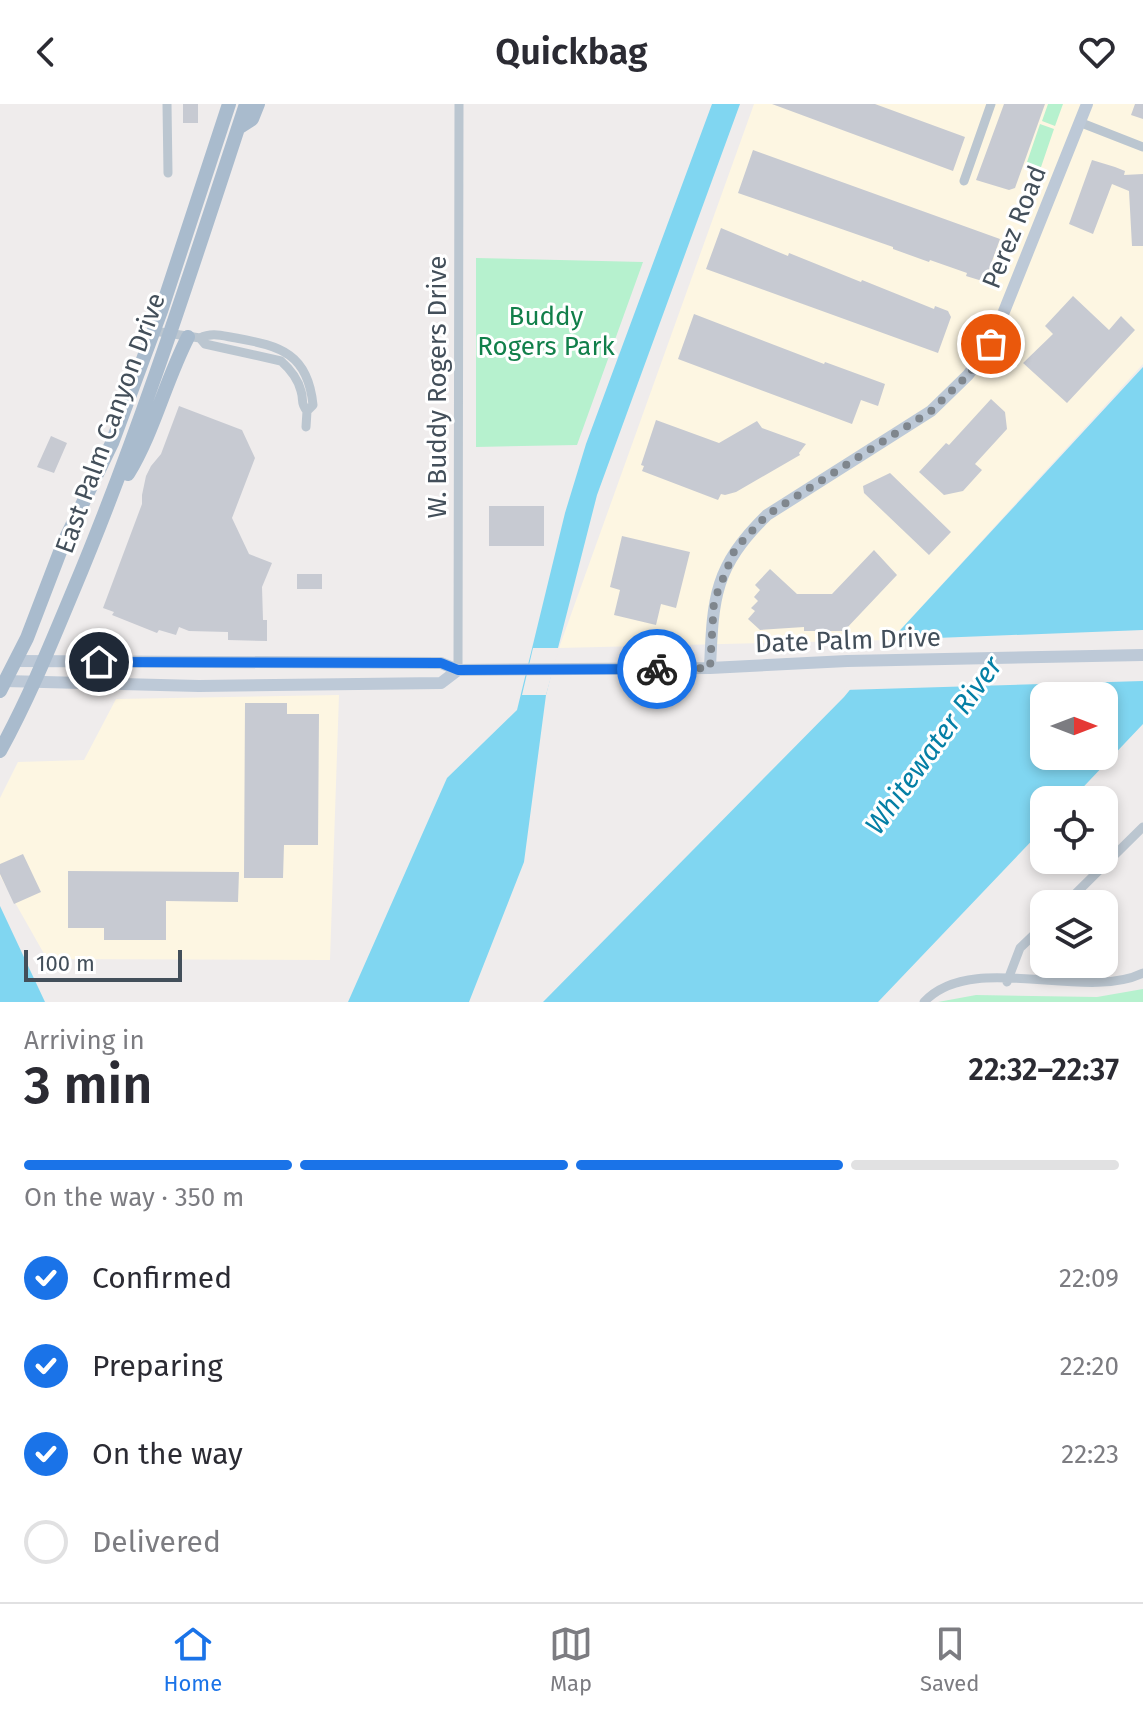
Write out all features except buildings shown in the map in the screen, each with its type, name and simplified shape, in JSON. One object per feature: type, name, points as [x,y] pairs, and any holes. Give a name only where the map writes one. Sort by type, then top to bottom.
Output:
[{"type":"main road","name":"East Palm Canyon Drive","points":[[3,686],[27,638],[63,544],[112,443],[154,331],[229,104]]},
{"type":"main road","name":"East Palm Canyon Drive","points":[[0,751],[36,682],[111,502],[162,361],[246,104]]},
{"type":"main road","points":[[238,128],[252,119],[258,104]]},
{"type":"main road","name":"Perez Road","points":[[710,668],[714,601],[735,549],[767,515],[931,411],[968,375],[991,344],[1087,104]]},
{"type":"main road","points":[[111,502],[139,456],[194,338]]},
{"type":"main road","name":"Date Palm Drive","points":[[15,661],[426,662],[441,663],[458,670],[710,668],[847,661],[1143,655]]},
{"type":"main road","name":"Date Palm Drive","points":[[3,686],[36,682],[199,686],[441,683],[458,670]]},
{"type":"street","points":[[167,104],[168,173]]},
{"type":"street","name":"W. Buddy Rogers Drive","points":[[458,670],[459,104]]},
{"type":"street","points":[[964,181],[991,104]]},
{"type":"street","points":[[1079,122],[1143,147]]},
{"type":"street","points":[[154,331],[281,361],[290,369],[301,391],[302,405],[307,411],[306,427]]},
{"type":"street","points":[[1079,890],[1143,827]]},
{"type":"street","points":[[1007,982],[1020,948],[1030,938]]},
{"type":"street","points":[[924,1002],[932,994],[958,983],[1007,982],[1094,988],[1116,986],[1143,973]]},
{"type":"shaded area","points":[[754,104],[1143,104],[1143,364],[891,640],[559,648]]},
{"type":"shaded area","points":[[339,695],[330,960],[47,959],[0,876],[0,798],[18,762],[84,760],[116,699]]},
{"type":"green space","points":[[1048,104],[1063,104],[1055,126],[1042,121]]},
{"type":"green space","points":[[1040,124],[1054,129],[1040,170],[1026,165]]},
{"type":"green space","name":"Buddy Rogers Park","points":[[476,258],[643,262],[577,445],[476,447]]},
{"type":"green space","points":[[1143,989],[1143,1002],[938,1002],[976,995],[1097,997]]},
{"type":"water","points":[[712,104],[740,104],[597,495],[546,695],[524,862],[469,1002],[348,1002],[447,778],[517,710],[565,513],[586,444]]},
{"type":"water","name":"Whitewater River","points":[[1143,367],[1143,724],[1118,750],[1118,682],[1030,682],[1030,770],[1099,770],[1084,786],[1030,786],[1030,843],[878,1002],[543,1002],[844,697],[891,640]]},
{"type":"water","points":[[0,906],[45,1002],[0,1002]]},
{"type":"pier","points":[[1143,630],[1143,681],[1030,682],[844,690],[886,640]]},
{"type":"pier","points":[[533,648],[559,648],[546,695],[522,695]]},
{"type":"way so far","points":[[657,669],[710,668],[714,601],[735,549],[748,534],[767,515],[931,411],[968,375],[991,344]]},
{"type":"route","points":[[99,662],[381,662],[441,663],[458,670],[657,669]]}]
